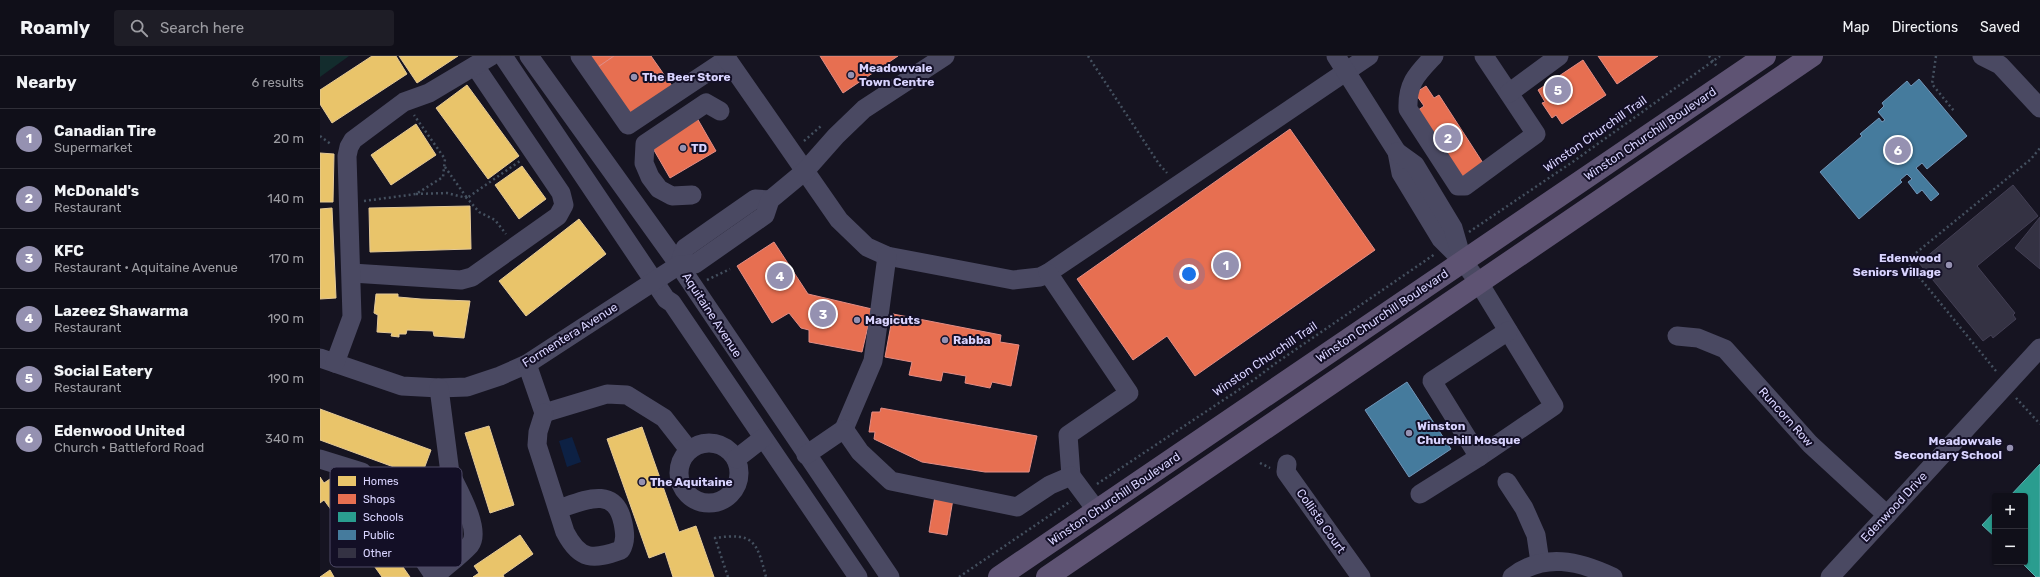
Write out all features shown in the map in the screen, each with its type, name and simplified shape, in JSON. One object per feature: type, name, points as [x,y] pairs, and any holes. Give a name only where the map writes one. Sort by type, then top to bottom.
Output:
[{"type":"main road","name":"Winston Churchill Boulevard","points":[[999,577],[1765,56]]},
{"type":"main road","points":[[1047,577],[1812,56]]},
{"type":"street","points":[[503,56],[666,300],[672,304],[858,577]]},
{"type":"street","name":"Aquitaine Avenue","points":[[529,56],[679,265],[806,455],[890,577]]},
{"type":"street","points":[[580,56],[628,125],[726,58],[850,233],[867,247],[887,256],[1014,280],[1040,277],[1048,273],[1178,186],[1341,64],[1369,56]]},
{"type":"street","points":[[679,265],[685,248],[755,199],[770,200],[805,171],[836,136],[864,109],[945,56]]},
{"type":"street","points":[[1434,56],[1412,81],[1408,96],[1408,109],[1458,186],[1465,186],[1536,134],[1484,56]]},
{"type":"street","points":[[1509,93],[1559,56]]},
{"type":"street","points":[[1982,56],[2003,59],[2040,108]]},
{"type":"street","points":[[328,360],[352,317],[352,273],[347,156],[349,147],[353,140],[404,102],[429,93],[483,61],[532,152],[561,193],[564,205],[558,216],[472,277],[461,280],[352,273]]},
{"type":"street","points":[[1341,64],[1397,152],[1401,173],[1441,239],[1463,261],[1479,283],[1554,406],[1479,457],[1420,494]]},
{"type":"street","points":[[692,195],[672,196],[659,189],[650,177],[644,163],[645,144],[706,103],[720,111]]},
{"type":"street","points":[[806,455],[844,429],[872,361],[887,256]]},
{"type":"street","name":"Formentera Avenue","points":[[328,360],[402,386],[439,388],[467,387],[500,376],[527,364],[679,265]]},
{"type":"street","points":[[1048,273],[1129,393],[1068,434],[1071,476],[1097,511]]},
{"type":"street","points":[[1479,457],[1432,381],[1508,331]]},
{"type":"street","name":"Runcorn Row","points":[[1677,336],[1698,338],[1725,349],[1810,444],[1887,515]]},
{"type":"street","name":"Edenwood Drive","points":[[1830,577],[2040,348]]},
{"type":"street","points":[[527,364],[544,413],[538,432],[537,445],[559,509]]},
{"type":"street","points":[[439,388],[449,467]]},
{"type":"street","points":[[544,413],[607,394],[627,395],[664,418],[689,450]]},
{"type":"street","points":[[844,429],[860,452],[891,481],[1017,507],[1050,485],[1071,476]]},
{"type":"street","points":[[736,459],[763,438]]},
{"type":"street","points":[[705,443],[714,443],[723,446],[736,459],[739,469],[738,479],[732,492],[719,501],[709,503],[699,501],[690,496],[683,488],[679,468],[682,459],[689,450],[705,443]]},
{"type":"street","points":[[320,459],[346,467]]},
{"type":"street","name":"Collista Court","points":[[1280,467],[1286,472],[1361,577]]},
{"type":"street","points":[[1508,482],[1524,508],[1536,535],[1540,562]]},
{"type":"street","points":[[462,499],[472,521],[474,531],[471,544],[462,552]]},
{"type":"street","points":[[1512,577],[1540,562],[1559,561],[1578,563],[1613,577]]},
{"type":"street","points":[[429,567],[435,576],[445,567]]},
{"type":"path","points":[[1088,56],[1159,164],[1178,186]]},
{"type":"path","name":"Winston Churchill Trail","points":[[1479,226],[1720,56]]},
{"type":"path","points":[[1936,56],[1932,84],[1954,111]]},
{"type":"path","points":[[404,102],[441,151],[445,159],[443,177],[416,194]]},
{"type":"path","points":[[1994,368],[1906,261],[2028,162],[2040,148]]},
{"type":"path","points":[[349,200],[358,201],[416,194],[447,193],[467,198],[532,152]]},
{"type":"path","points":[[444,166],[479,212],[495,220],[515,246]]},
{"type":"path","name":"Winston Churchill Trail","points":[[1105,478],[1255,379],[1435,254]]},
{"type":"path","points":[[702,283],[730,269]]},
{"type":"path","points":[[2019,402],[2040,424]]},
{"type":"path","points":[[1260,462],[1280,467]]},
{"type":"path","points":[[959,577],[1066,504]]},
{"type":"path","points":[[728,577],[714,538],[734,535],[744,537],[754,544],[760,553],[766,577]]},
{"type":"green space","points":[[320,56],[349,56],[320,77]]},
{"type":"water","points":[[572,437],[581,462],[567,467],[559,441]]},
{"type":"building: Homes","points":[[372,56],[396,56],[407,74],[332,123],[320,104],[320,90]]},
{"type":"building: Homes","points":[[399,56],[458,56],[417,83]]},
{"type":"building: Homes","points":[[467,85],[519,156],[488,179],[436,108]]},
{"type":"building: Homes","points":[[416,124],[436,155],[391,185],[371,155]]},
{"type":"building: Homes","points":[[320,153],[334,154],[333,202],[320,202]]},
{"type":"building: Homes","points":[[522,166],[546,199],[519,219],[495,185]]},
{"type":"building: Homes","points":[[470,206],[471,249],[370,252],[369,208]]},
{"type":"building: Homes","points":[[332,208],[336,298],[320,299],[320,209]]},
{"type":"building: Homes","points":[[579,219],[606,254],[526,316],[499,281]]},
{"type":"building: Homes","points":[[376,294],[398,294],[398,297],[421,299],[470,301],[464,338],[434,336],[433,331],[407,330],[406,334],[399,334],[399,337],[391,336],[392,333],[377,332],[378,315],[374,313]]},
{"type":"building: Homes","points":[[320,409],[431,450],[425,467],[394,467],[320,440]]},
{"type":"building: Homes","points":[[489,426],[514,505],[490,513],[465,433]]},
{"type":"building: Homes","name":"The Aquitaine","points":[[642,427],[679,532],[696,526],[714,577],[673,577],[665,552],[649,558],[607,439]]},
{"type":"building: Homes","points":[[320,477],[324,483],[330,479],[330,508],[324,500],[320,503]]},
{"type":"building: Homes","points":[[520,535],[533,554],[503,575],[504,577],[473,577],[479,573],[474,566]]},
{"type":"building: Homes","points":[[375,567],[403,567],[410,577],[382,577]]},
{"type":"building: Homes","points":[[330,570],[334,577],[320,577]]},
{"type":"building: Shops","points":[[590,56],[614,56],[598,67]]},
{"type":"building: Shops","points":[[614,56],[651,56],[672,86],[631,115],[598,67]]},
{"type":"building: Shops","name":"Meadowvale Town Centre","points":[[820,56],[898,56],[843,93]]},
{"type":"building: Shops","points":[[1598,56],[1658,56],[1617,84]]},
{"type":"building: Shops","points":[[1583,60],[1606,95],[1562,124],[1556,115],[1552,118],[1542,103],[1545,102],[1538,90]]},
{"type":"building: Shops","points":[[1426,86],[1434,98],[1439,95],[1483,163],[1457,180],[1414,113],[1424,106],[1415,93]]},
{"type":"building: Shops","name":"TD","points":[[697,118],[716,151],[670,178],[651,145]]},
{"type":"building: Shops","points":[[1290,129],[1375,250],[1195,376],[1167,336],[1133,360],[1077,279]]},
{"type":"building: Shops","points":[[774,242],[808,294],[872,309],[862,352],[809,342],[809,330],[801,328],[789,313],[772,323],[737,266]]},
{"type":"building: Shops","points":[[893,314],[1001,335],[1000,342],[1019,345],[1011,386],[992,382],[990,388],[965,383],[966,376],[943,372],[941,381],[909,375],[912,362],[885,357]]},
{"type":"building: Shops","points":[[881,408],[1037,436],[1029,472],[985,472],[922,462],[874,439],[875,432],[869,432],[872,412],[880,412]]},
{"type":"building: Shops","points":[[935,496],[953,499],[947,535],[929,532]]},
{"type":"building: Schools","points":[[2040,464],[2040,577],[2036,577],[2024,565],[2028,565],[2028,493],[2013,493]]},
{"type":"building: Schools","points":[[1992,514],[1992,534],[1982,525]]},
{"type":"building: Public","points":[[1919,79],[1967,136],[1927,169],[1922,163],[1916,168],[1939,194],[1931,201],[1922,190],[1917,194],[1908,182],[1912,179],[1907,174],[1900,180],[1902,182],[1859,219],[1820,172],[1862,136],[1860,134],[1879,118],[1882,122],[1885,120],[1878,112],[1884,106],[1882,103],[1907,81],[1911,86]]},
{"type":"building: Public","points":[[1407,382],[1451,449],[1409,477],[1365,410]]},
{"type":"building: Other","name":"Edenwood Seniors Village","points":[[2013,185],[2038,216],[1977,266],[2015,313],[2013,315],[2016,319],[1993,338],[1991,335],[1983,341],[1919,263]]},
{"type":"building: Other","points":[[2040,217],[2040,269],[2015,248]]},
{"type":"place","name":"Meadowvale Town Centre","points":[[851,75]]},
{"type":"place","name":"The Beer Store","points":[[634,77]]},
{"type":"place","name":"Social Eatery","points":[[1558,90]]},
{"type":"place","name":"McDonald's","points":[[1448,138]]},
{"type":"place","name":"TD","points":[[683,148]]},
{"type":"place","name":"Edenwood United","points":[[1898,150]]},
{"type":"place","name":"Canadian Tire","points":[[1226,265]]},
{"type":"place","name":"Edenwood Seniors Village","points":[[1949,265]]},
{"type":"place","name":"Lazeez Shawarma","points":[[780,276]]},
{"type":"place","name":"KFC","points":[[823,314]]},
{"type":"place","name":"Magicuts","points":[[857,320]]},
{"type":"place","name":"Rabba","points":[[945,340]]},
{"type":"place","name":"Winston Churchill Mosque","points":[[1409,433]]},
{"type":"place","name":"Meadowvale Secondary School","points":[[2010,448]]},
{"type":"place","name":"The Aquitaine","points":[[642,482]]}]
